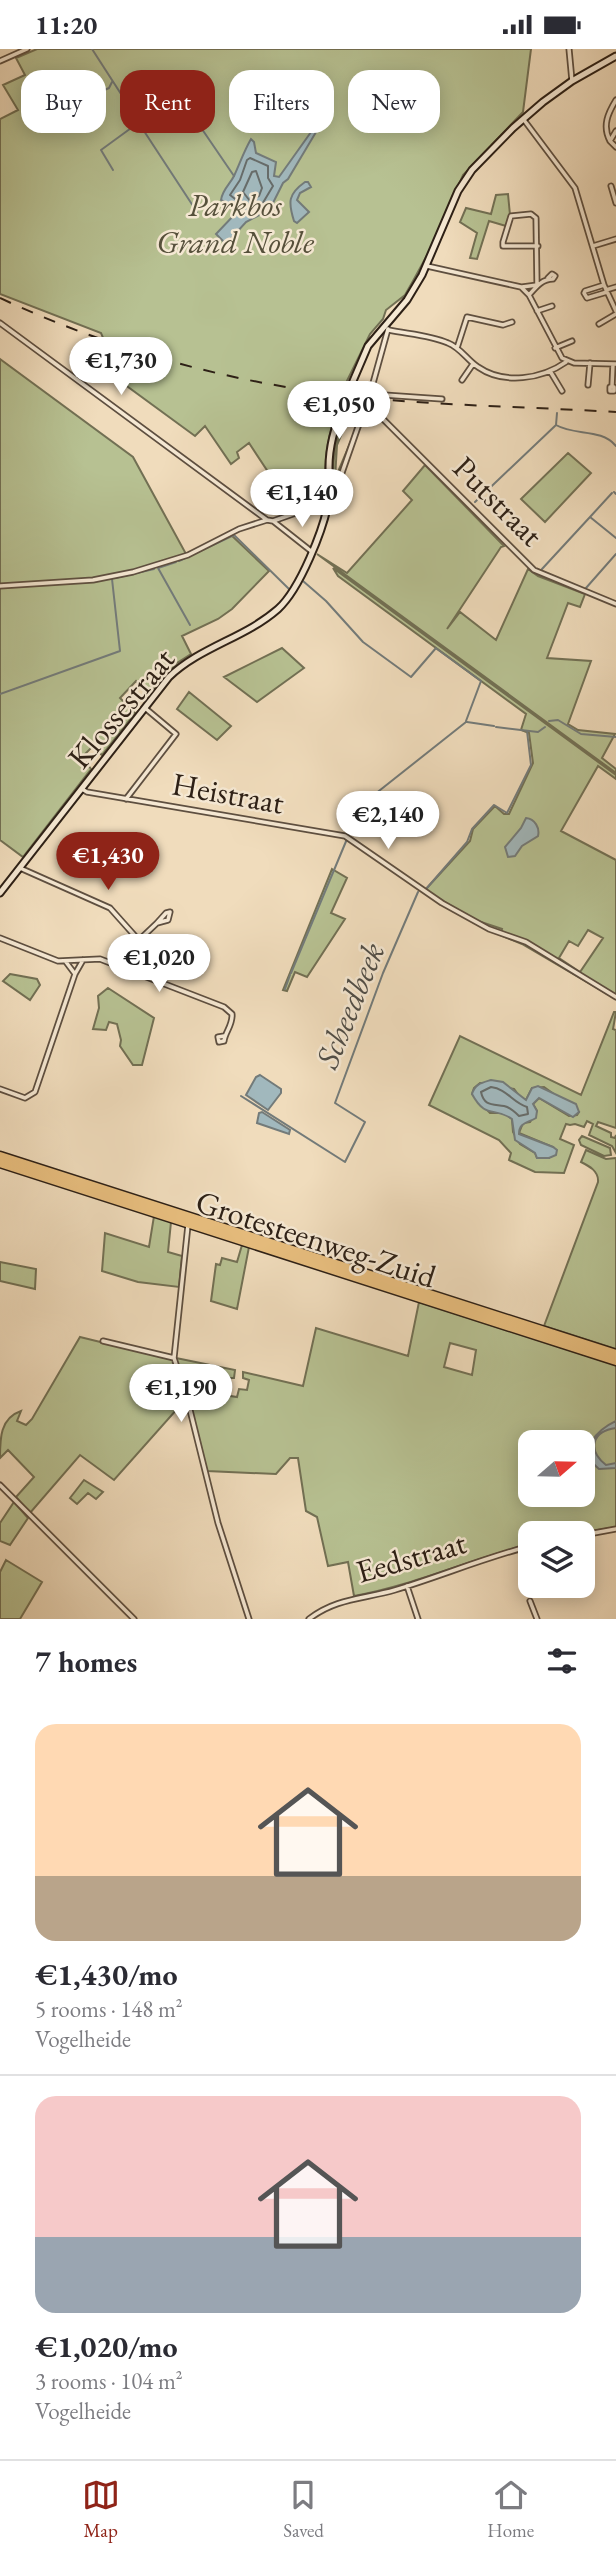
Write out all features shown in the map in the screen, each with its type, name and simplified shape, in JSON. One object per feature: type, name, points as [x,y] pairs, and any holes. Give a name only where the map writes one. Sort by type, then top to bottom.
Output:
[{"type":"highway","name":"Grotesteenweg-Zuid","points":[[0,1156],[616,1354]]},
{"type":"highway","name":"Grotesteenweg-Zuid","points":[[0,1163],[616,1361]]},
{"type":"street","points":[[0,61],[27,49]]},
{"type":"street","points":[[569,49],[572,81]]},
{"type":"street","points":[[273,521],[311,551],[330,494],[332,440],[364,353],[407,300],[427,266],[466,178],[522,119],[572,81],[616,56]]},
{"type":"street","points":[[616,100],[606,121],[607,136],[616,148]]},
{"type":"street","points":[[522,119],[575,188],[606,289],[616,312],[599,324]]},
{"type":"street","points":[[606,121],[616,131],[610,141]]},
{"type":"street","points":[[611,186],[616,203]]},
{"type":"street","points":[[537,285],[538,246],[535,216],[512,216],[502,242],[503,246],[538,246]]},
{"type":"street","points":[[593,246],[616,239]]},
{"type":"street","points":[[427,266],[521,287],[537,285]]},
{"type":"street","points":[[529,296],[537,285],[548,278]]},
{"type":"street","points":[[521,287],[529,296],[555,348],[566,362]]},
{"type":"street","points":[[606,289],[587,297],[584,293],[616,287]]},
{"type":"street","points":[[537,311],[552,306]]},
{"type":"street","points":[[457,348],[467,317],[503,325],[512,322]]},
{"type":"street","points":[[0,323],[267,520],[273,521],[310,508],[327,507]]},
{"type":"street","points":[[387,327],[440,340],[457,348],[473,364],[495,374],[531,378],[566,362],[614,364],[611,386]]},
{"type":"street","points":[[387,327],[370,394],[442,399]]},
{"type":"street","points":[[555,348],[572,341]]},
{"type":"street","points":[[588,385],[590,363]]},
{"type":"street","points":[[462,380],[473,364]]},
{"type":"street","points":[[550,371],[562,391]]},
{"type":"street","name":"Putstraat","points":[[330,494],[337,487],[366,404],[534,570],[616,604]]},
{"type":"street","points":[[0,586],[85,581],[122,575],[183,557],[243,528],[267,520]]},
{"type":"street","name":"Klossestraat","points":[[1,891],[169,677],[186,662],[267,618],[288,599],[300,582],[311,551]]},
{"type":"street","points":[[126,799],[176,734],[145,708]]},
{"type":"street","name":"Heistraat","points":[[82,789],[126,799],[345,836],[442,903],[489,929],[526,941],[616,997]]},
{"type":"street","points":[[20,868],[101,902],[110,908],[137,942]]},
{"type":"street","points":[[134,971],[132,960],[137,942],[157,923]]},
{"type":"street","points":[[0,938],[50,959],[66,962],[100,959],[229,1010],[233,1020],[224,1036]]},
{"type":"street","points":[[0,1089],[24,1098],[35,1092],[75,974],[83,960]]},
{"type":"street","points":[[122,967],[132,960]]},
{"type":"street","points":[[66,962],[75,974]]},
{"type":"street","points":[[189,1223],[174,1358],[187,1398],[218,1523],[249,1619]]},
{"type":"street","points":[[103,1341],[174,1358]]},
{"type":"street","points":[[0,1485],[134,1619]]},
{"type":"street","points":[[595,1533],[616,1529]]},
{"type":"street","name":"Eedstraat","points":[[309,1619],[329,1605],[407,1586],[518,1550]]},
{"type":"street","points":[[407,1586],[418,1619]]},
{"type":"street","points":[[530,1601],[537,1619]]},
{"type":"green space","name":"Parkbos Grand Noble","points":[[37,49],[531,49],[523,112],[463,175],[431,248],[413,281],[405,295],[386,310],[383,319],[370,334],[341,393],[328,446],[324,496],[323,476],[302,483],[295,471],[285,477],[292,491],[284,496],[249,443],[237,452],[239,458],[231,464],[205,426],[195,436],[94,362],[107,347],[101,333],[0,294],[0,119],[18,110],[3,85],[21,77],[21,133],[106,133],[106,70],[22,70],[16,58]]},
{"type":"green space","points":[[508,194],[510,215],[506,226],[489,221],[477,259],[470,258],[477,233],[460,222],[466,208],[491,214],[496,195]]},
{"type":"green space","points":[[0,359],[133,457],[186,554],[229,533],[269,571],[232,609],[218,619],[182,636],[191,654],[177,663],[148,695],[136,681],[120,698],[135,713],[102,755],[92,747],[82,757],[91,769],[23,857],[0,840]]},
{"type":"green space","points":[[349,402],[353,407],[337,445],[335,479],[351,441],[333,487],[336,444]]},
{"type":"green space","points":[[568,453],[591,473],[545,522],[521,499]]},
{"type":"green space","points":[[425,465],[504,546],[447,629],[460,612],[496,640],[528,569],[538,576],[585,594],[580,607],[568,603],[547,658],[591,661],[568,724],[578,730],[615,734],[602,758],[616,769],[616,773],[317,554],[347,573],[412,500],[403,491]]},
{"type":"green space","points":[[333,568],[616,775],[616,779],[598,766],[561,831],[616,860],[616,999],[522,944],[500,935],[502,929],[475,920],[425,890],[470,841],[473,829],[495,806],[504,814],[509,814],[533,763],[529,733],[521,730],[526,714],[338,576]],"holes":[[[588,930],[603,938],[580,972],[559,958],[569,941],[578,946]]]},
{"type":"green space","points":[[282,648],[304,668],[257,702],[224,677]]},
{"type":"green space","points":[[189,692],[231,726],[217,740],[177,709]]},
{"type":"green space","points":[[332,869],[347,878],[331,913],[345,919],[307,977],[295,972],[287,991],[283,990]]},
{"type":"green space","points":[[10,974],[37,979],[40,985],[30,1000],[3,981]]},
{"type":"green space","points":[[108,988],[154,1018],[142,1065],[133,1065],[120,1046],[117,1024],[109,1022],[106,1030],[93,1029],[99,1008],[98,996]]},
{"type":"green space","points":[[616,1012],[613,1029],[616,1030],[616,1128],[598,1122],[596,1126],[611,1133],[611,1137],[615,1138],[616,1135],[616,1153],[612,1146],[589,1135],[593,1124],[587,1121],[584,1127],[566,1124],[560,1139],[574,1145],[564,1173],[535,1172],[509,1160],[511,1153],[499,1140],[429,1105],[460,1036],[581,1095]],"holes":[[[480,1083],[514,1089],[526,1100],[532,1088],[544,1087],[579,1112],[569,1116],[539,1098],[533,1104],[537,1111],[530,1122],[523,1123],[519,1133],[553,1147],[549,1158],[537,1158],[535,1153],[520,1144],[513,1132],[512,1119],[504,1113],[490,1113],[472,1094]]]},
{"type":"green space","points":[[582,1136],[610,1148],[611,1155],[604,1156],[581,1145],[579,1140]]},
{"type":"green space","points":[[586,1150],[606,1159],[616,1158],[616,1349],[544,1326],[598,1182],[595,1172],[581,1162]]},
{"type":"green space","points":[[154,1216],[171,1222],[168,1252],[182,1256],[179,1287],[138,1282],[102,1271],[105,1233],[149,1247]]},
{"type":"green space","points":[[242,1245],[249,1247],[237,1309],[211,1301],[216,1264],[220,1265],[222,1258],[237,1262]]},
{"type":"green space","points":[[0,1262],[36,1269],[35,1289],[0,1281]]},
{"type":"green space","points":[[419,1302],[616,1365],[616,1527],[595,1530],[595,1521],[518,1521],[518,1548],[399,1585],[354,1596],[348,1562],[328,1566],[317,1517],[306,1511],[298,1458],[290,1458],[276,1474],[207,1471],[186,1389],[237,1397],[239,1389],[247,1390],[249,1380],[243,1378],[243,1372],[303,1386],[316,1328],[408,1356]],"holes":[[[450,1343],[476,1350],[472,1375],[444,1367]]]},
{"type":"green space","points":[[80,1337],[174,1360],[186,1399],[114,1480],[80,1455],[30,1513],[16,1497],[34,1477],[8,1450],[0,1458],[3,1430],[9,1419],[21,1411],[17,1421],[26,1425],[32,1419]]},
{"type":"green space","points":[[176,1358],[235,1370],[234,1378],[179,1370]]},
{"type":"green space","points":[[84,1480],[103,1492],[96,1499],[88,1493],[77,1504],[70,1498]]},
{"type":"green space","points":[[14,1502],[28,1518],[10,1545],[0,1541],[0,1523]]},
{"type":"green space","points":[[6,1560],[42,1582],[20,1619],[0,1619],[0,1572]]},
{"type":"water","points":[[310,133],[315,133],[272,205],[246,222],[226,244],[216,234],[236,213],[234,207],[221,200],[251,139],[256,153],[276,162],[274,176],[279,177]]},
{"type":"water","points":[[305,182],[311,187],[300,193],[297,200],[309,212],[297,223],[294,221],[290,203],[295,190]]},
{"type":"water","points":[[526,818],[536,824],[538,836],[522,846],[515,856],[508,857],[505,847]]},
{"type":"water","points":[[260,1075],[281,1089],[281,1093],[268,1110],[246,1095],[256,1077]]},
{"type":"water","points":[[491,1080],[503,1082],[526,1100],[532,1088],[538,1086],[576,1104],[579,1112],[573,1117],[539,1098],[533,1104],[537,1111],[536,1118],[521,1127],[519,1134],[553,1147],[557,1150],[556,1155],[537,1158],[535,1153],[515,1140],[512,1119],[486,1110],[477,1102],[472,1094],[475,1088]]},
{"type":"water","points":[[262,1112],[290,1130],[289,1134],[257,1123],[259,1113]]},
{"type":"water","points":[[616,1421],[616,1428],[602,1433],[595,1442],[596,1435]]},
{"type":"water","points":[[595,1450],[606,1465],[616,1463],[616,1468],[599,1469],[595,1465]]},
{"type":"waterway","points":[[92,49],[120,92]]},
{"type":"waterway","points":[[106,89],[112,82]]},
{"type":"waterway","points":[[113,170],[101,150],[124,133]]},
{"type":"waterway","points":[[145,133],[197,212]]},
{"type":"waterway","points":[[205,133],[234,176]]},
{"type":"waterway","points":[[557,413],[556,425],[595,434],[610,440],[616,446]]},
{"type":"waterway","points":[[475,502],[556,425]]},
{"type":"waterway","points":[[612,493],[590,517],[616,538]]},
{"type":"waterway","points":[[542,569],[590,517]]},
{"type":"waterway","name":"Scheedbeek","points":[[179,561],[234,535],[290,590]]},
{"type":"waterway","points":[[586,588],[616,554]]},
{"type":"waterway","points":[[176,562],[158,568],[190,625]]},
{"type":"waterway","points":[[115,578],[154,569]]},
{"type":"waterway","points":[[0,694],[120,651],[112,579]]},
{"type":"waterway","name":"Scheedbeek","points":[[303,581],[326,601],[363,642],[411,677],[436,648]]},
{"type":"waterway","name":"Scheedbeek","points":[[437,649],[481,681],[466,721]]},
{"type":"waterway","name":"Scheedbeek","points":[[549,721],[558,720],[581,734],[616,737]]},
{"type":"waterway","points":[[349,834],[351,820],[365,802],[466,722]]},
{"type":"waterway","name":"Scheedbeek","points":[[467,722],[494,726]]},
{"type":"waterway","name":"Scheedbeek","points":[[496,727],[538,732],[545,727]]},
{"type":"waterway","points":[[426,889],[467,842],[472,829],[494,805],[507,813],[531,765],[527,731]]},
{"type":"waterway","points":[[291,973],[347,839]]},
{"type":"waterway","name":"Scheedbeek","points":[[241,1096],[345,1162],[365,1122],[335,1103],[383,973],[418,892]]},
{"type":"waterway","points":[[285,989],[290,975]]},
{"type":"railway","points":[[0,298],[77,330],[156,357],[278,386],[393,400],[616,412]]}]
